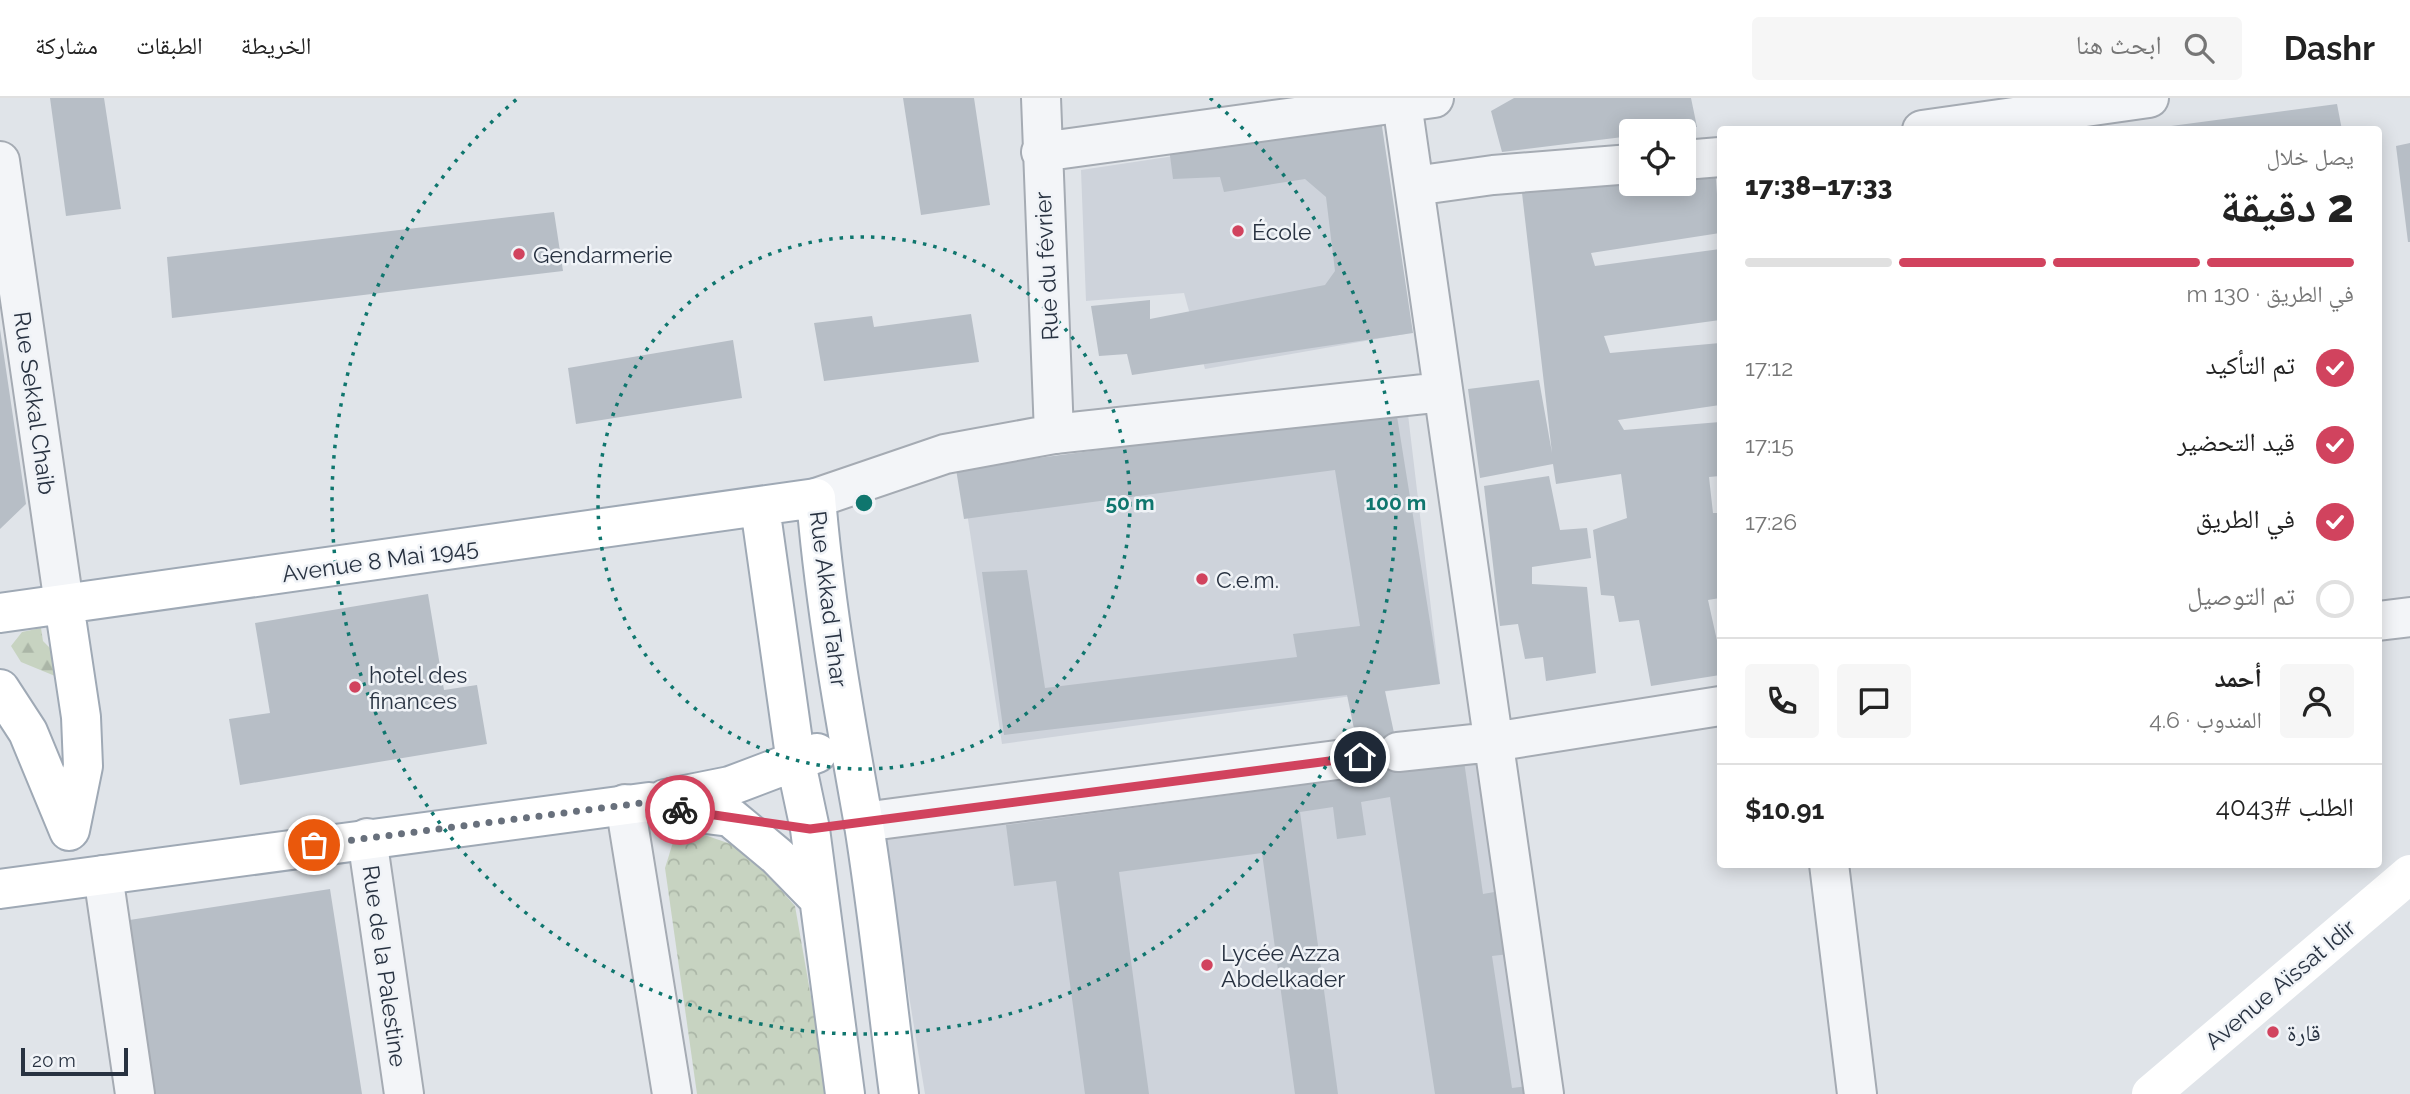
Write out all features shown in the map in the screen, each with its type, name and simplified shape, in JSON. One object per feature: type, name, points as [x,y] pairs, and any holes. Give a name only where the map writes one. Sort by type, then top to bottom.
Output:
[{"type":"main road","name":"Rue Akkad Tahar","points":[[760,507],[816,498],[899,1094]]},
{"type":"main road","name":"Avenue 8 Mai 1945","points":[[0,613],[760,507]]},
{"type":"main road","points":[[760,507],[796,763],[810,829],[845,1094]]},
{"type":"main road","points":[[43,883],[60,858],[70,830],[83,766],[81,717],[64,604]]},
{"type":"main road","points":[[0,689],[28,732],[70,830]]},
{"type":"main road","points":[[0,889],[637,803],[730,786],[796,763],[847,735]]},
{"type":"main road","points":[[637,803],[810,829],[863,822]]},
{"type":"main road","points":[[730,817],[777,856],[817,898]]},
{"type":"main road","name":"Avenue Aïssat Idir","points":[[2151,1094],[2410,874]]},
{"type":"street","name":"Rue du février","points":[[1041,98],[1054,434]]},
{"type":"street","points":[[1950,126],[2149,98]]},
{"type":"street","points":[[1041,152],[1418,101],[1414,186],[1544,1094]]},
{"type":"street","points":[[1696,159],[1717,157]]},
{"type":"street","name":"Rue Sekkal Chaib","points":[[0,161],[64,604]]},
{"type":"street","points":[[1414,186],[1493,175],[1619,165]]},
{"type":"street","points":[[816,498],[946,454],[1054,434],[1443,392]]},
{"type":"street","points":[[2382,620],[2410,617]]},
{"type":"street","points":[[1398,752],[1493,742],[1717,706]]},
{"type":"street","points":[[863,822],[1360,757]]},
{"type":"street","points":[[637,803],[672,1094]]},
{"type":"street","name":"Rue de la Palestine","points":[[367,838],[404,1094]]},
{"type":"street","points":[[1829,868],[1857,1094]]},
{"type":"street","points":[[103,875],[135,1094]]},
{"type":"shaded area","name":"École","points":[[1381,125],[1405,334],[1205,369],[1184,293],[1086,301],[1081,170]]},
{"type":"shaded area","name":"C.e.m.","points":[[1407,406],[1440,684],[1002,744],[961,473]]},
{"type":"shaded area","name":"Lycée Azza Abdelkader","points":[[1482,756],[1528,1094],[925,1094],[883,836]]},
{"type":"green space","points":[[41,628],[43,641],[55,653],[55,676],[21,662],[11,646],[22,632]]},
{"type":"green space","points":[[699,833],[745,849],[795,906],[828,1094],[697,1094],[665,868],[674,839]]},
{"type":"building","points":[[50,98],[104,98],[121,209],[66,216]]},
{"type":"building","points":[[903,98],[974,98],[990,205],[921,215]]},
{"type":"building","points":[[1514,98],[1691,98],[1695,119],[1619,119],[1619,137],[1502,152],[1491,111]]},
{"type":"building","points":[[2337,104],[2341,126],[2171,126]]},
{"type":"building","points":[[1380,113],[1413,333],[1132,375],[1127,354],[1099,356],[1091,306],[1150,300],[1150,319],[1325,285],[1335,271],[1326,197],[1305,179],[1224,192],[1220,177],[1173,179],[1168,140]]},
{"type":"building","points":[[2410,143],[2410,242],[2408,242],[2396,146]]},
{"type":"building","points":[[1715,168],[1717,233],[1591,253],[1595,266],[1717,249],[1717,320],[1604,336],[1610,353],[1717,343],[1717,405],[1618,420],[1624,430],[1717,422],[1717,476],[1709,477],[1713,513],[1717,513],[1717,598],[1708,600],[1717,640],[1717,675],[1651,686],[1639,620],[1619,622],[1614,596],[1601,595],[1593,530],[1627,518],[1621,474],[1556,484],[1553,464],[1480,478],[1468,389],[1539,380],[1552,453],[1522,193],[1619,181],[1619,196],[1696,196],[1696,170]]},
{"type":"building","points":[[554,212],[563,271],[172,318],[167,257]]},
{"type":"building","points":[[971,314],[979,362],[824,381],[814,323],[872,316],[874,327]]},
{"type":"building","points":[[0,329],[26,504],[0,529]]},
{"type":"building","points":[[733,340],[742,398],[576,424],[568,368]]},
{"type":"building","points":[[1396,410],[1440,684],[1385,691],[1402,770],[1464,761],[1483,894],[1500,891],[1509,954],[1492,956],[1512,1088],[1527,1086],[1528,1094],[1435,1094],[1390,797],[1361,802],[1366,835],[1337,839],[1333,807],[1300,812],[1338,1094],[1295,1094],[1262,853],[1119,872],[1149,1094],[1085,1094],[1056,881],[1014,886],[1006,825],[1364,777],[1347,695],[1004,735],[982,572],[1027,570],[1045,688],[1297,657],[1293,634],[1360,626],[1335,470],[964,519],[956,469]]},
{"type":"building","points":[[1549,476],[1560,530],[1587,528],[1591,558],[1532,567],[1532,584],[1587,587],[1596,673],[1546,681],[1543,657],[1525,659],[1518,624],[1500,626],[1484,486]]},
{"type":"building","name":"hotel des finances","points":[[428,594],[444,690],[477,685],[487,744],[240,785],[229,719],[270,713],[255,623]]},
{"type":"building","points":[[330,889],[362,1094],[151,1094],[123,921]]},
{"type":"way so far","points":[[314,845],[649,802],[680,810]]},
{"type":"place","name":"École","points":[[1238,231]]},
{"type":"place","name":"Gendarmerie","points":[[519,254]]},
{"type":"place","name":"C.e.m.","points":[[1202,579]]},
{"type":"place","name":"hotel des finances","points":[[355,687]]},
{"type":"place","name":"Lycée Azza Abdelkader","points":[[1207,965]]},
{"type":"place","name":"قارة","points":[[2273,1032]]},
{"type":"route","points":[[680,810],[810,829],[1360,757]]}]
